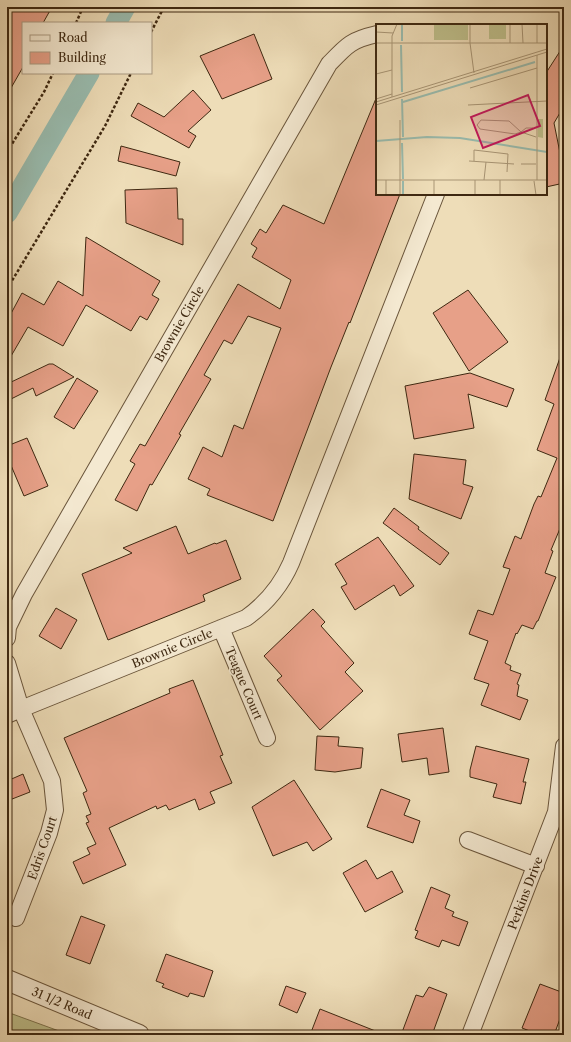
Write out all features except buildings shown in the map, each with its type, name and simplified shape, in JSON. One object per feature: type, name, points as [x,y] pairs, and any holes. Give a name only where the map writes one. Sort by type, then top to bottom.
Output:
[{"type":"street","name":"Brownie Circle","points":[[7,638],[8,627],[24,594],[329,64],[346,46],[361,38],[376,34]]},
{"type":"street","name":"Brownie Circle","points":[[14,712],[246,618],[262,605],[276,590],[287,572],[436,195]]},
{"type":"street","name":"Teague Court","points":[[221,628],[267,738]]},
{"type":"street","points":[[7,663],[14,712]]},
{"type":"street","name":"Edris Court","points":[[14,712],[52,781],[55,810],[49,833],[16,918]]},
{"type":"street","name":"Perkins Drive","points":[[470,1035],[556,812],[564,746]]},
{"type":"street","points":[[468,840],[536,866]]},
{"type":"street","name":"31 1/2 Road","points":[[7,980],[139,1035]]},
{"type":"path","points":[[76,22],[83,7]]},
{"type":"path","points":[[152,30],[164,7]]},
{"type":"path","points":[[7,152],[44,92],[53,74]]},
{"type":"path","points":[[7,289],[105,126],[131,74]]},
{"type":"green space","points":[[7,1012],[70,1035],[7,1035]]},
{"type":"waterway","points":[[117,22],[125,7]]},
{"type":"waterway","points":[[7,213],[88,74]]}]
